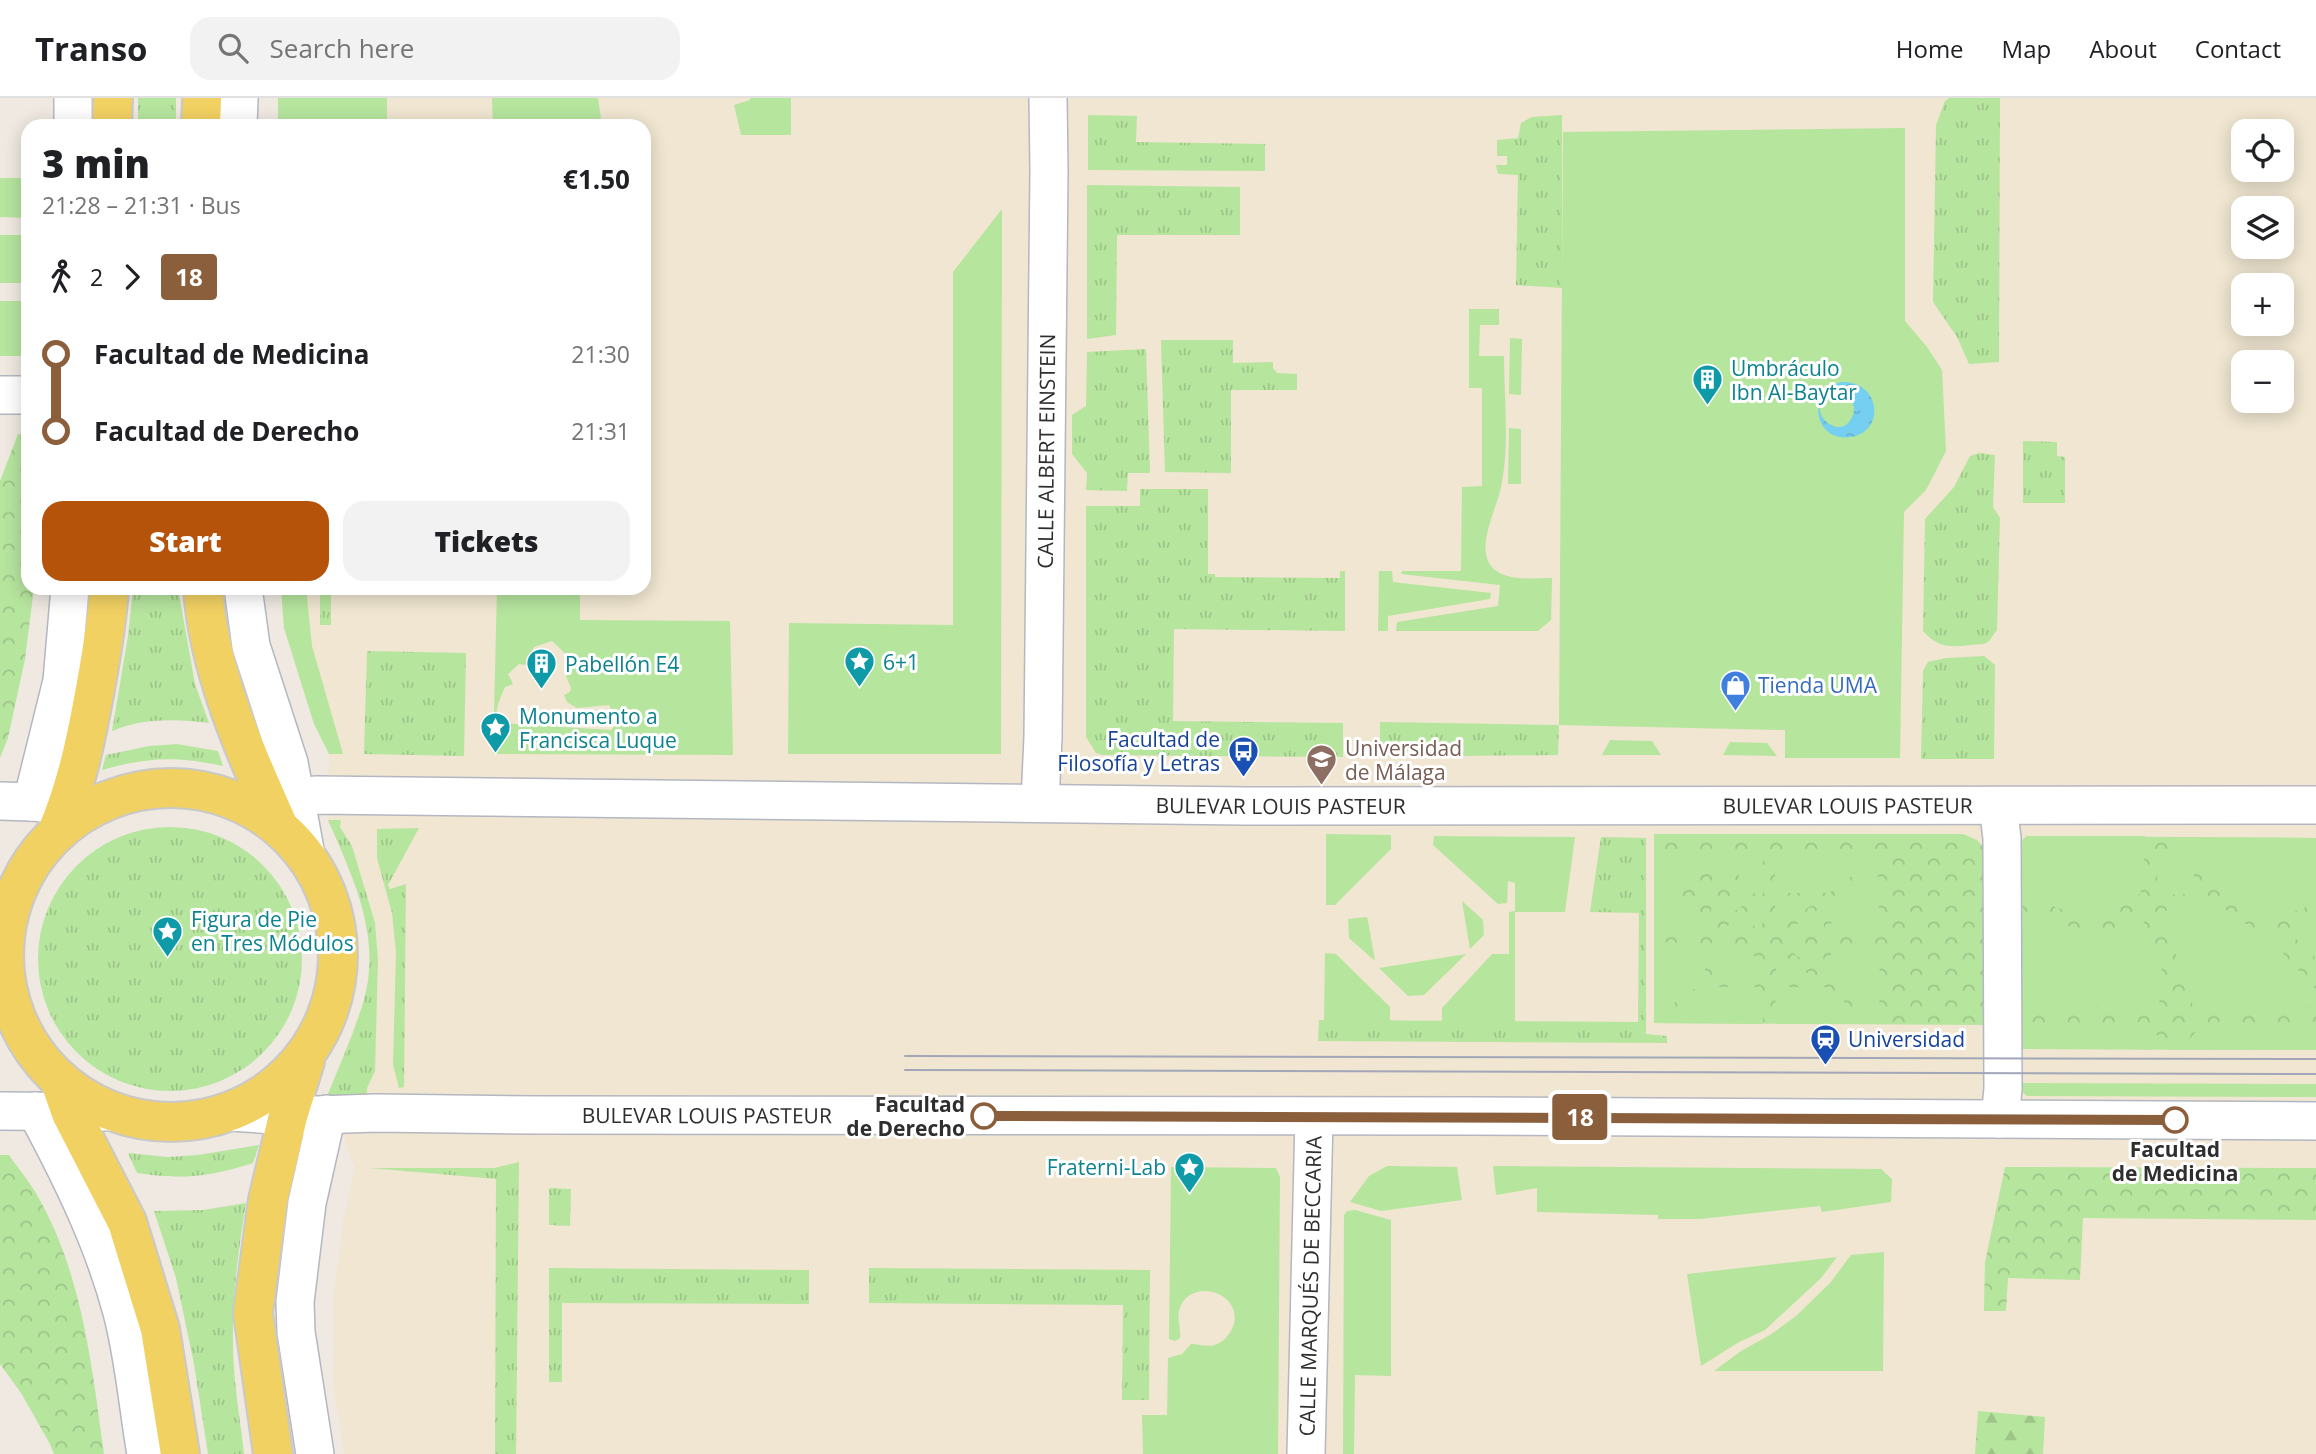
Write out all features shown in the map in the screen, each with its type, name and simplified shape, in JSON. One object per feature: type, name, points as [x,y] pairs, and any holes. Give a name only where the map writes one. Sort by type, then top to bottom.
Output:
[{"type":"main road","points":[[113,98],[113,119]]},
{"type":"main road","points":[[201,119],[202,98]]},
{"type":"main road","points":[[109,595],[85,742],[49,811],[37,855],[23,878],[9,912],[4,948],[6,984],[17,1019],[56,1101],[127,1222],[160,1329],[180,1454]]},
{"type":"main road","points":[[204,595],[216,661],[237,730],[272,807],[306,855],[327,892],[338,934],[338,976],[327,1018],[307,1055],[288,1116],[268,1200],[253,1313],[273,1454]]},
{"type":"main road","points":[[49,811],[141,791],[168,788],[195,790],[272,807]]},
{"type":"main road","points":[[56,1101],[85,1098],[115,1112],[144,1120],[202,1120],[231,1112],[272,1089],[307,1055]]},
{"type":"street","points":[[73,98],[73,119]]},
{"type":"street","points":[[238,119],[239,98]]},
{"type":"street","name":"CALLE ALBERT EINSTEIN","points":[[1040,803],[1048,98]]},
{"type":"street","points":[[0,395],[21,395]]},
{"type":"street","points":[[49,811],[69,595]]},
{"type":"street","points":[[244,595],[251,646],[289,763],[272,807]]},
{"type":"street","name":"BULEVAR LOUIS PASTEUR","points":[[272,807],[1040,803],[1362,806],[2316,805]]},
{"type":"street","points":[[1998,806],[2002,838],[2003,1089],[2000,1119]]},
{"type":"street","points":[[0,1111],[56,1101],[66,1167],[94,1227],[122,1313],[146,1454]]},
{"type":"street","name":"BULEVAR LOUIS PASTEUR","points":[[231,1112],[288,1116],[2316,1121]]},
{"type":"street","points":[[315,1454],[296,1332],[295,1302],[307,1203],[327,1114]]},
{"type":"street","name":"CALLE MARQUÉS DE BECCARIA","points":[[1306,1454],[1314,1117]]},
{"type":"shaded area","name":"Universidad de Málaga","points":[[278,98],[2316,98],[2316,1454],[344,1454],[334,1387],[333,1299],[344,1215],[355,1168],[328,1094],[364,1000],[369,968],[369,934],[361,900],[328,820],[329,754],[314,724],[284,628],[282,595],[651,595],[651,119],[278,119]]},
{"type":"green space","points":[[138,98],[176,98],[176,119],[138,119]]},
{"type":"green space","points":[[278,98],[387,98],[387,119],[278,119]]},
{"type":"green space","points":[[492,98],[598,98],[601,119],[493,119]]},
{"type":"green space","points":[[750,98],[791,98],[791,135],[741,135],[734,105]]},
{"type":"green space","points":[[1949,98],[2000,98],[1999,362],[1969,364],[1957,337],[1933,302],[1936,125],[1945,101]]},
{"type":"green space","points":[[1088,115],[1137,116],[1136,142],[1265,144],[1265,171],[1088,170]]},
{"type":"green space","points":[[1562,115],[1562,288],[1516,285],[1518,175],[1498,174],[1496,165],[1507,165],[1507,156],[1497,156],[1497,140],[1518,138],[1521,123],[1532,117]]},
{"type":"green space","points":[[1905,128],[1905,321],[1942,370],[1946,451],[1926,490],[1904,512],[1900,758],[1785,758],[1785,730],[1559,725],[1563,132]]},
{"type":"green space","points":[[0,178],[21,178],[21,218],[0,217]]},
{"type":"green space","points":[[1087,185],[1240,187],[1240,235],[1117,235],[1116,335],[1087,339]]},
{"type":"green space","points":[[1002,209],[1001,754],[788,754],[789,623],[953,625],[953,272]]},
{"type":"green space","points":[[0,235],[21,235],[21,283],[0,283]]},
{"type":"green space","points":[[0,301],[21,301],[21,356],[0,356]]},
{"type":"green space","points":[[1469,309],[1499,309],[1499,325],[1480,325],[1479,356],[1504,356],[1504,471],[1487,534],[1488,561],[1493,568],[1508,576],[1552,578],[1551,620],[1538,631],[1396,631],[1397,622],[1498,606],[1500,585],[1401,574],[1402,571],[1461,571],[1462,487],[1482,486],[1482,388],[1469,388]]},
{"type":"green space","points":[[1510,338],[1522,339],[1521,395],[1509,394]]},
{"type":"green space","points":[[1161,340],[1233,340],[1233,363],[1273,362],[1277,373],[1297,374],[1297,390],[1231,390],[1231,473],[1165,472]]},
{"type":"green space","points":[[1146,349],[1150,473],[1128,473],[1127,491],[1086,490],[1087,473],[1072,454],[1072,415],[1086,406],[1087,352]]},
{"type":"green space","points":[[1509,428],[1521,429],[1521,484],[1508,484]]},
{"type":"green space","points":[[18,434],[21,434],[21,595],[33,595],[25,659],[8,738],[0,758],[0,481]]},
{"type":"green space","points":[[2023,441],[2057,442],[2057,456],[2065,457],[2065,503],[2023,503]]},
{"type":"green space","points":[[1979,453],[1995,455],[1993,507],[2000,518],[1997,630],[1984,644],[1944,645],[1923,631],[1925,519],[1954,487],[1970,456]]},
{"type":"green space","points":[[1140,489],[1208,489],[1208,574],[1215,574],[1215,577],[1340,578],[1340,571],[1345,571],[1345,631],[1174,629],[1173,721],[1343,723],[1343,757],[1096,753],[1086,737],[1086,506],[1140,506]]},
{"type":"green space","points":[[1379,571],[1392,571],[1393,582],[1491,593],[1490,599],[1388,616],[1388,631],[1378,631]]},
{"type":"green space","points":[[132,595],[179,595],[195,684],[209,723],[160,721],[112,731]]},
{"type":"green space","points":[[282,595],[307,595],[312,646],[343,754],[329,754],[314,724],[284,628]]},
{"type":"green space","points":[[320,595],[331,595],[331,625],[320,625]]},
{"type":"green space","points":[[497,595],[580,595],[580,620],[730,621],[733,755],[493,754]],"holes":[[[552,641],[571,659],[566,676],[571,688],[570,692],[564,695],[567,702],[577,708],[609,705],[618,722],[611,730],[499,723],[499,701],[505,687],[513,684],[508,674],[519,664],[526,665],[534,647]]]},
{"type":"green space","points":[[367,651],[466,653],[464,756],[364,754]]},
{"type":"green space","points":[[1984,656],[1995,665],[1994,759],[1921,759],[1923,671],[1928,662]]},
{"type":"green space","points":[[1380,722],[1559,725],[1558,755],[1380,757]]},
{"type":"green space","points":[[1610,740],[1652,741],[1661,755],[1602,755]]},
{"type":"green space","points":[[1730,742],[1767,743],[1777,756],[1723,755]]},
{"type":"green space","points":[[177,744],[218,751],[223,766],[162,759],[102,770],[106,755],[149,746]]},
{"type":"green space","points":[[328,820],[341,820],[340,827],[352,846],[375,923],[378,960],[375,1071],[367,1088],[367,1096],[331,1097],[328,1094],[363,1003],[369,955],[362,909]]},
{"type":"green space","points":[[157,827],[183,827],[208,832],[232,842],[264,865],[280,885],[292,908],[300,933],[300,985],[292,1010],[280,1033],[264,1053],[244,1069],[208,1086],[183,1091],[157,1091],[132,1086],[108,1076],[76,1053],[60,1033],[43,997],[38,972],[38,946],[43,921],[53,897],[76,865],[96,849],[132,832]]},
{"type":"green space","points":[[419,828],[388,885],[390,889],[406,884],[404,1087],[399,1088],[393,1065],[396,952],[392,913],[377,858],[377,829]]},
{"type":"green space","points":[[1326,834],[1391,835],[1391,849],[1335,905],[1326,905]]},
{"type":"green space","points":[[1654,834],[1963,834],[1977,840],[1983,847],[1984,1025],[1654,1023]]},
{"type":"green space","points":[[1434,836],[1575,837],[1565,912],[1515,912],[1515,1022],[1442,1022],[1442,1008],[1492,954],[1509,954],[1509,912],[1515,911],[1515,883],[1508,881],[1507,903],[1498,904],[1433,845]]},
{"type":"green space","points":[[2027,836],[2316,838],[2316,1050],[2018,1049],[2019,843]]},
{"type":"green space","points":[[2027,836],[2145,836],[2141,893],[2126,905],[2089,915],[2057,908],[2039,898],[2019,894],[2019,843]]},
{"type":"green space","points":[[1601,837],[1646,838],[1646,1034],[1667,1036],[1667,1043],[1318,1041],[1319,1020],[1638,1022],[1639,913],[1590,912]]},
{"type":"green space","points":[[2163,837],[2316,838],[2316,900],[2301,910],[2265,916],[2198,855]]},
{"type":"green space","points":[[2165,853],[2187,857],[2194,875],[2192,894],[2161,895],[2157,873]]},
{"type":"green space","points":[[1654,856],[1763,856],[1763,894],[1739,893],[1739,871],[1678,871],[1678,891],[1670,892],[1670,899],[1705,935],[1654,935]]},
{"type":"green space","points":[[1775,856],[1877,857],[1880,937],[1831,935],[1832,899],[1864,875],[1864,870],[1860,870],[1829,893],[1775,893]]},
{"type":"green space","points":[[1721,900],[1751,900],[1712,927],[1711,909],[1721,909]]},
{"type":"green space","points":[[1775,900],[1818,901],[1776,929]]},
{"type":"green space","points":[[1462,901],[1483,920],[1484,935],[1470,949]]},
{"type":"green space","points":[[1763,901],[1762,926],[1747,926],[1746,936],[1713,936]]},
{"type":"green space","points":[[2209,903],[2228,911],[2250,927],[2270,935],[2291,965],[2302,973],[2316,990],[2316,1008],[2193,1006],[2183,970],[2161,923],[2164,911]]},
{"type":"green space","points":[[1824,905],[1824,936],[1791,935],[1790,929]]},
{"type":"green space","points":[[2019,911],[2031,913],[2042,921],[2105,933],[2140,917],[2152,937],[2160,961],[2162,985],[2157,1008],[2141,1011],[2127,1007],[2097,1006],[2047,1014],[2019,1008]]},
{"type":"green space","points":[[1367,917],[1375,961],[1349,938],[1348,919]]},
{"type":"green space","points":[[2316,921],[2316,960],[2312,952],[2286,931],[2301,929]]},
{"type":"green space","points":[[1654,942],[1705,943],[1705,982],[1670,1006],[1670,1011],[1709,987],[1762,987],[1763,1024],[1654,1023]]},
{"type":"green space","points":[[1711,943],[1746,944],[1747,951],[1712,976]]},
{"type":"green space","points":[[1791,943],[1823,944],[1824,977],[1791,951]]},
{"type":"green space","points":[[1831,944],[1880,944],[1879,1024],[1776,1024],[1775,987],[1825,987],[1859,1013],[1864,1013],[1864,1007],[1831,982]]},
{"type":"green space","points":[[1325,953],[1336,954],[1390,1007],[1390,1021],[1324,1021]]},
{"type":"green space","points":[[1466,954],[1424,995],[1408,996],[1379,968]]},
{"type":"green space","points":[[1753,956],[1763,956],[1763,979],[1719,980]]},
{"type":"green space","points":[[1776,956],[1785,956],[1816,980],[1776,980]]},
{"type":"green space","points":[[2219,1022],[2239,1027],[2272,1023],[2295,1027],[2316,1025],[2316,1050],[2018,1049],[2018,1027],[2057,1030],[2127,1025],[2143,1028],[2169,1040],[2188,1041],[2202,1024]]},
{"type":"green space","points":[[2019,1083],[2316,1084],[2316,1097],[2027,1096],[2019,1089]]},
{"type":"green space","points":[[259,1145],[253,1163],[196,1176],[137,1173],[128,1153],[168,1157]]},
{"type":"green space","points":[[0,1155],[9,1155],[34,1190],[65,1256],[83,1321],[104,1454],[54,1454],[21,1393],[0,1364]]},
{"type":"green space","points":[[519,1162],[516,1454],[495,1454],[496,1179],[370,1168],[494,1168]]},
{"type":"green space","points":[[1387,1166],[1457,1167],[1462,1200],[1381,1211],[1350,1202],[1369,1176]]},
{"type":"green space","points":[[1493,1166],[1881,1169],[1892,1179],[1891,1202],[1822,1212],[1820,1206],[1700,1219],[1658,1219],[1658,1215],[1537,1212],[1537,1188],[1496,1195]]},
{"type":"green space","points":[[1171,1167],[1276,1168],[1280,1177],[1278,1454],[1143,1454],[1142,1415],[1167,1415],[1168,1358],[1182,1354],[1191,1344],[1210,1346],[1220,1343],[1231,1331],[1235,1316],[1232,1306],[1225,1298],[1204,1291],[1193,1293],[1179,1311],[1180,1338],[1175,1341],[1169,1339]]},
{"type":"green space","points":[[2005,1167],[2316,1168],[2316,1220],[2083,1218],[2080,1280],[2008,1278],[2006,1311],[1984,1311],[1985,1262]]},
{"type":"green space","points":[[549,1188],[571,1189],[570,1226],[549,1225]]},
{"type":"green space","points":[[246,1203],[237,1265],[233,1327],[235,1380],[244,1454],[208,1454],[194,1364],[176,1278],[154,1211],[203,1210]]},
{"type":"green space","points":[[1355,1210],[1391,1220],[1391,1376],[1355,1375],[1354,1454],[1343,1454],[1344,1215],[1347,1211]]},
{"type":"green space","points":[[1884,1252],[1883,1371],[1714,1371],[1796,1316],[1830,1283],[1851,1255]]},
{"type":"green space","points":[[1837,1257],[1821,1278],[1765,1330],[1739,1342],[1701,1366],[1687,1274]]},
{"type":"green space","points":[[549,1268],[809,1270],[809,1304],[562,1303],[562,1382],[549,1382]]},
{"type":"green space","points":[[869,1268],[1150,1270],[1149,1400],[1122,1400],[1123,1305],[869,1303]]},
{"type":"green space","points":[[1978,1411],[2045,1417],[2043,1454],[1975,1454]]},
{"type":"water","points":[[1841,382],[1854,384],[1864,389],[1871,397],[1874,416],[1863,433],[1839,437],[1823,425],[1819,416],[1819,406],[1822,396]],"holes":[[[1838,392],[1850,398],[1854,413],[1851,419],[1844,426],[1829,424],[1820,411],[1821,403],[1826,397]]]},
{"type":"tram line","points":[[905,1056],[2316,1059]]},
{"type":"tram line","points":[[905,1070],[2316,1074]]},
{"type":"bus line","name":"18","points":[[984,1116],[2175,1120]]},
{"type":"place","name":"Umbráculo Ibn Al-Baytar","points":[[1708,407]]},
{"type":"place","name":"6+1","points":[[860,689]]},
{"type":"place","name":"Pabellón E4","points":[[542,691]]},
{"type":"place","name":"Tienda UMA","points":[[1735,712]]},
{"type":"place","name":"Monumento a Francisca Luque","points":[[496,755]]},
{"type":"place","name":"Facultad de Filosofía y Letras","points":[[1243,778]]},
{"type":"place","name":"Universidad de Málaga","points":[[1322,787]]},
{"type":"place","name":"Figura de Pie en Tres Módulos","points":[[168,958]]},
{"type":"place","name":"Universidad","points":[[1825,1066]]},
{"type":"place","name":"Facultad de Derecho","points":[[984,1116]]},
{"type":"place","name":"Facultad de Medicina","points":[[2175,1120]]},
{"type":"place","name":"Fraterni-Lab","points":[[1189,1194]]}]
